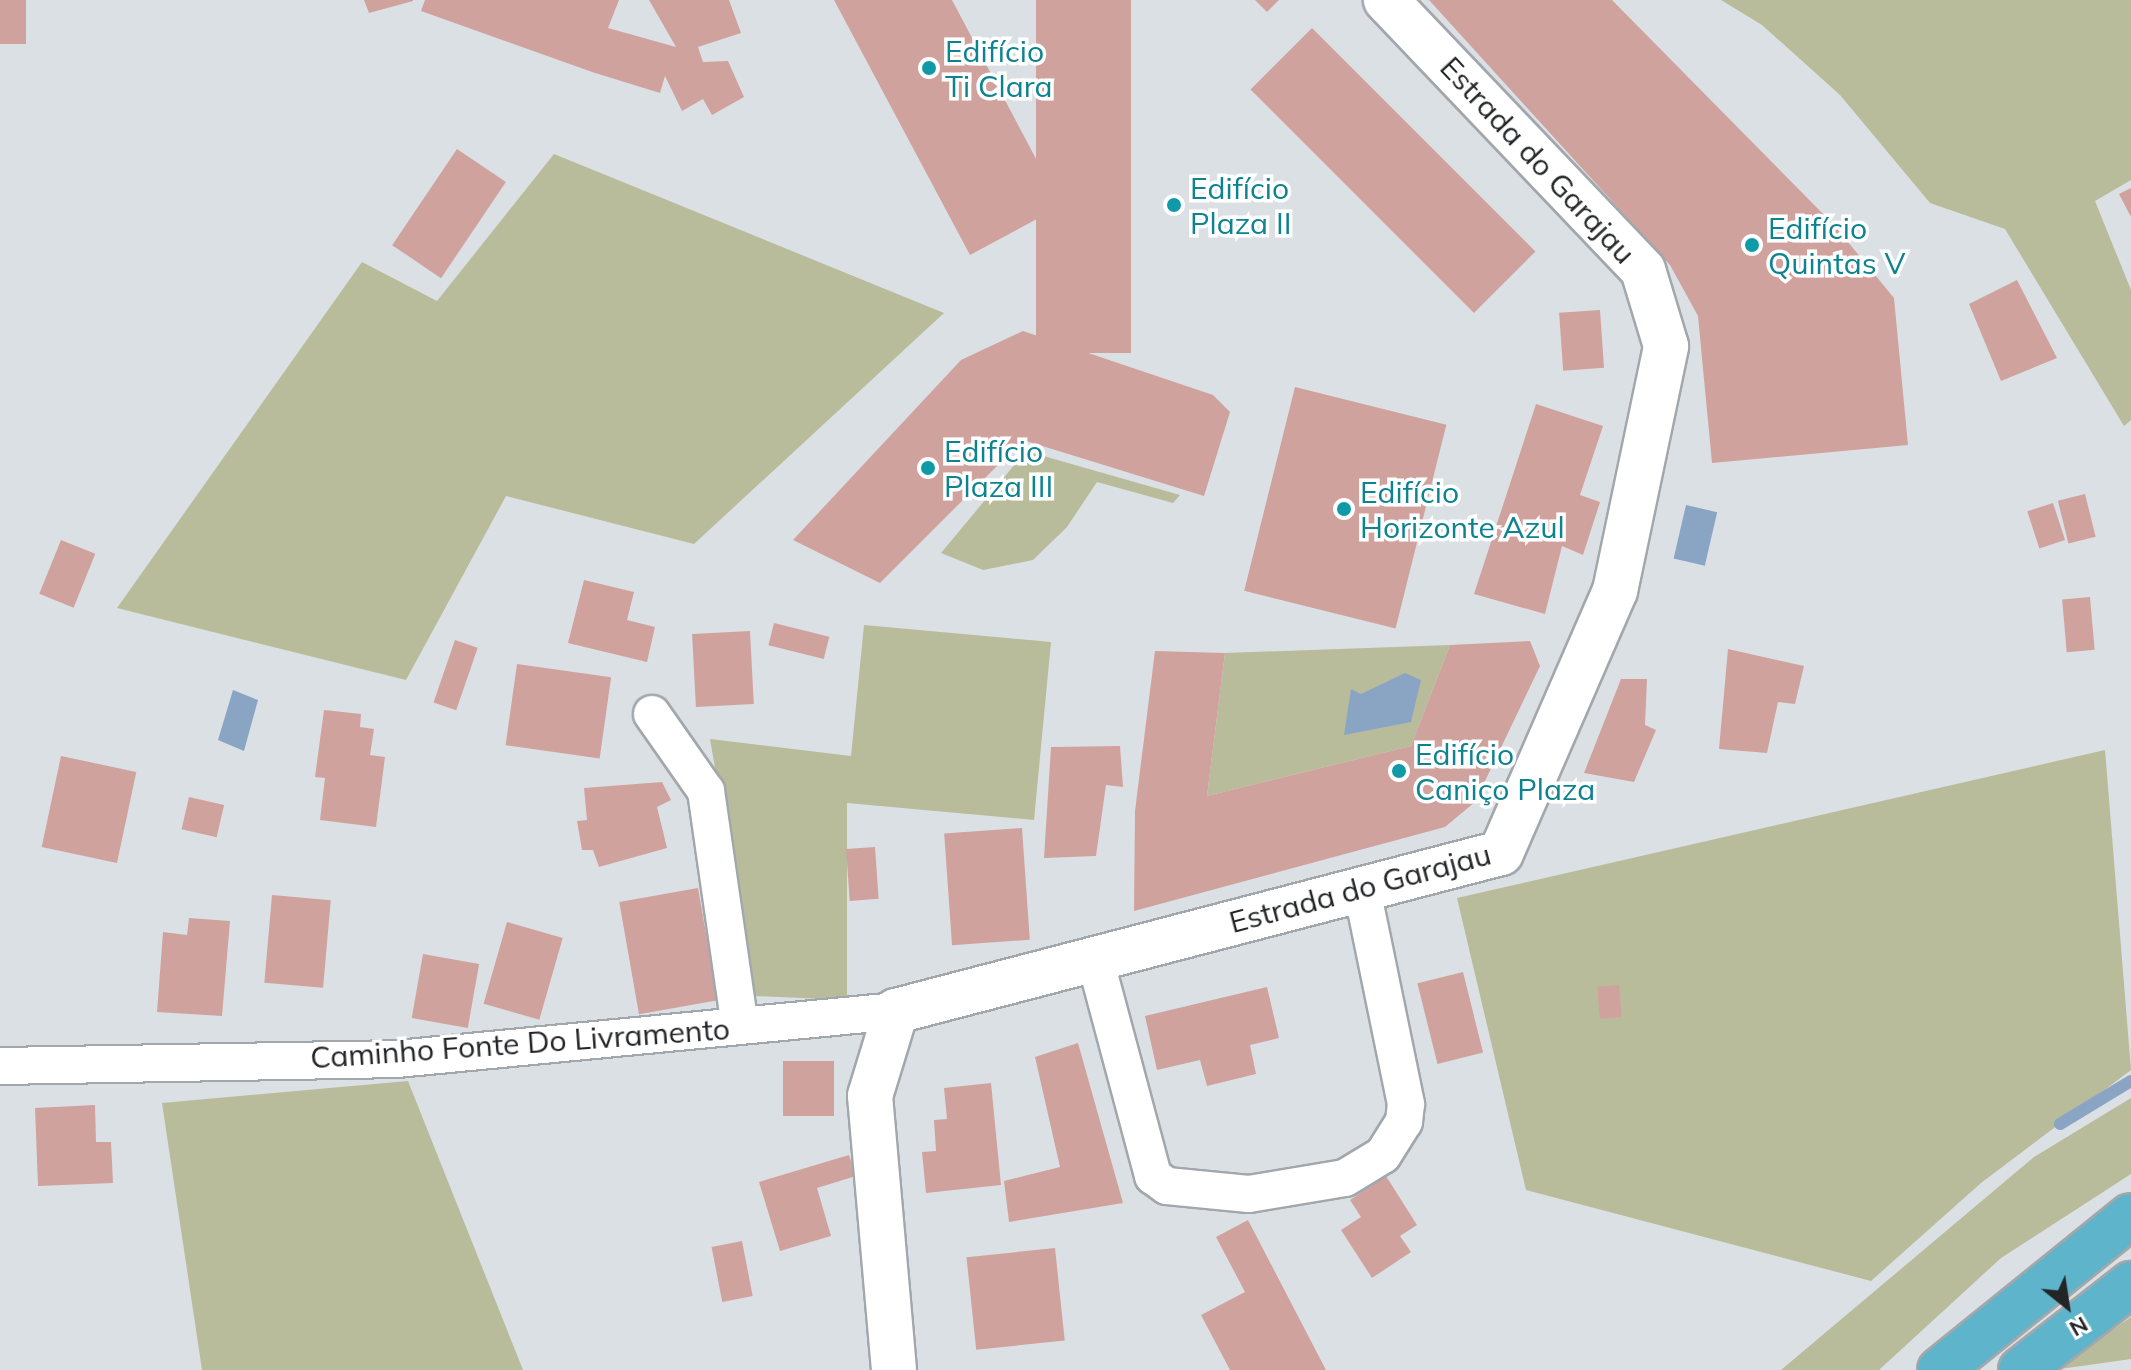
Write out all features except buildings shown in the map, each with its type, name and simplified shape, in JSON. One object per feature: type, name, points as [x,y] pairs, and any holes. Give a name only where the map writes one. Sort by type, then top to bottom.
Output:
[{"type":"highway","points":[[1940,1370],[2131,1216]]},
{"type":"highway","points":[[2021,1370],[2131,1284]]},
{"type":"street","name":"Estrada do Garajau","points":[[896,1011],[1501,853],[1615,591],[1666,346],[1643,270],[1386,0]]},
{"type":"street","points":[[652,714],[706,791],[740,1026]]},
{"type":"street","points":[[1095,959],[1153,1176],[1167,1186],[1249,1194],[1345,1178],[1383,1155],[1404,1122],[1406,1104],[1362,889]]},
{"type":"street","points":[[894,1370],[870,1096],[896,1011]]},
{"type":"street","name":"Caminho Fonte Do Livramento","points":[[0,1066],[397,1059],[896,1011]]},
{"type":"green space","points":[[1721,0],[2131,0],[2131,180],[2095,201],[2131,290],[2131,420],[2124,426],[2005,229],[1930,203],[1840,95],[1762,25]]},
{"type":"green space","points":[[554,154],[944,313],[694,544],[506,496],[406,680],[117,608],[362,262],[437,301]]},
{"type":"green space","points":[[1026,451],[1180,495],[1173,503],[1097,482],[1067,527],[1033,560],[983,570],[941,553]]},
{"type":"green space","points":[[864,625],[1051,642],[1034,820],[847,803],[847,1000],[755,996],[710,739],[851,756]]},
{"type":"green space","points":[[1450,645],[1411,746],[1207,796],[1225,653]]},
{"type":"green space","points":[[2105,750],[2131,1070],[1981,1183],[1871,1281],[1526,1190],[1457,898]]},
{"type":"green space","points":[[408,1081],[523,1370],[202,1370],[162,1103]]},
{"type":"green space","points":[[2131,1098],[2131,1174],[2001,1258],[1879,1370],[1781,1370],[2034,1157]]},
{"type":"green space","points":[[2131,1317],[2131,1359],[2053,1370]]},
{"type":"water","points":[[1686,505],[1717,512],[1705,566],[1674,559]]},
{"type":"water","points":[[1405,673],[1421,680],[1411,722],[1344,735],[1351,689],[1361,694]]},
{"type":"water","points":[[233,690],[258,700],[244,751],[218,740]]},
{"type":"waterway","points":[[2060,1124],[2131,1081]]},
{"type":"place","name":"Edifício Ti Clara","points":[[929,68]]},
{"type":"place","name":"Edifício Plaza II","points":[[1174,205]]},
{"type":"place","name":"Edifício Quintas V","points":[[1752,245]]},
{"type":"place","name":"Edifício Plaza III","points":[[928,468]]},
{"type":"place","name":"Edifício Horizonte Azul","points":[[1344,509]]},
{"type":"place","name":"Edifício Caniço Plaza","points":[[1399,771]]}]
